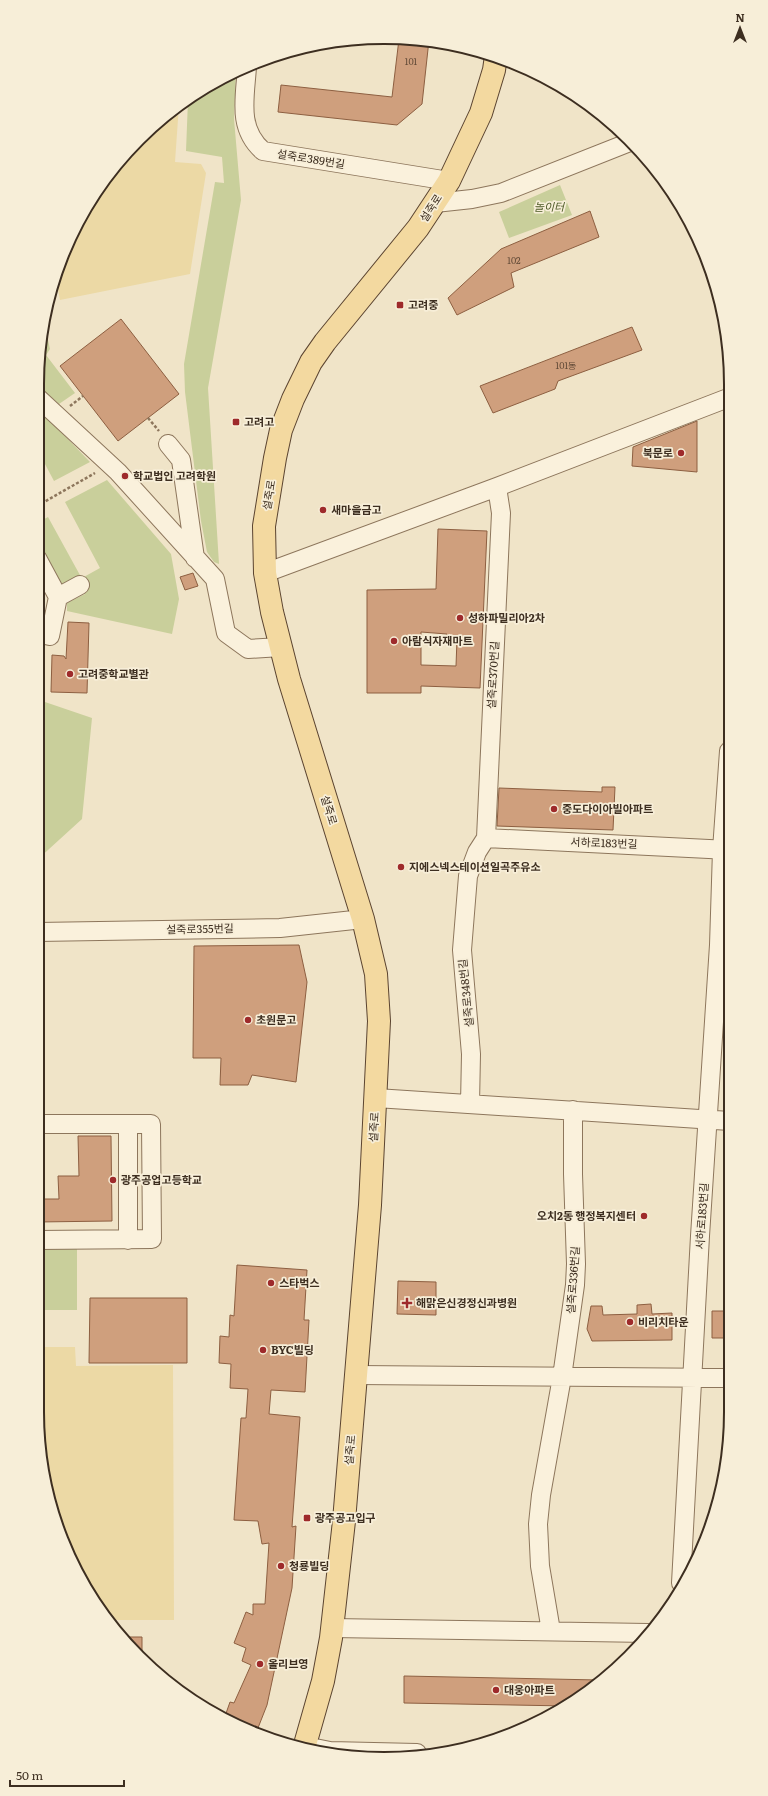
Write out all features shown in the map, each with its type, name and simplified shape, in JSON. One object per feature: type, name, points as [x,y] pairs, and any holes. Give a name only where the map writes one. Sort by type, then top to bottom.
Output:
[{"type":"main road","name":"설죽로","points":[[306,1742],[322,1681],[332,1628],[356,1375],[370,1205],[379,1021],[376,974],[363,919],[301,721],[272,612],[265,573],[264,526],[270,486],[282,430],[293,399],[311,362],[325,342],[418,228],[449,181],[481,113],[491,83],[495,63]]},
{"type":"street","name":"설죽로389번길","points":[[247,73],[244,115],[253,142],[263,151],[449,181]]},
{"type":"street","points":[[435,203],[472,199],[501,193],[624,144]]},
{"type":"street","points":[[265,573],[498,487],[724,400]]},
{"type":"street","points":[[44,404],[110,465],[215,579],[226,632],[248,649],[281,647]]},
{"type":"street","points":[[168,444],[181,460],[195,558]]},
{"type":"street","name":"설죽로370번길","points":[[486,838],[501,513],[498,487]]},
{"type":"street","points":[[44,571],[58,597],[50,636],[44,635]]},
{"type":"street","points":[[58,597],[80,585]]},
{"type":"street","name":"서하로183번길","points":[[486,838],[724,850]]},
{"type":"street","name":"설죽로348번길","points":[[470,1104],[471,1054],[462,950],[468,876],[477,852],[486,838]]},
{"type":"street","name":"서하로183번길","points":[[681,1576],[692,1378],[724,877]]},
{"type":"street","name":"설죽로355번길","points":[[44,932],[280,928],[363,919]]},
{"type":"street","points":[[376,1098],[724,1121]]},
{"type":"street","name":"설죽로336번길","points":[[552,1631],[540,1566],[538,1524],[541,1496],[562,1377],[576,1264],[572,1174],[572,1110]]},
{"type":"street","points":[[44,1124],[151,1124],[152,1240],[44,1240]]},
{"type":"street","points":[[356,1375],[724,1378]]},
{"type":"street","points":[[332,1628],[643,1633]]},
{"type":"path","points":[[44,502],[110,465]]},
{"type":"green space","points":[[236,78],[234,119],[241,200],[208,388],[219,564],[214,562],[207,552],[201,521],[185,392],[184,364],[215,182],[224,183],[222,157],[186,151],[188,106]]},
{"type":"green space","name":"놀이터","points":[[560,185],[572,215],[509,238],[499,212]]},
{"type":"green space","points":[[47,338],[50,349],[46,355],[75,393],[59,404],[44,391],[45,362]]},
{"type":"green space","points":[[44,414],[90,462],[54,481],[44,462]]},
{"type":"green space","points":[[107,480],[171,554],[179,599],[172,634],[67,611],[67,603],[85,594],[82,578],[100,568],[65,502]]},
{"type":"green space","points":[[48,517],[81,577],[59,589],[44,561],[44,519]]},
{"type":"green space","points":[[44,699],[45,702],[92,718],[82,819],[44,854]]},
{"type":"green space","points":[[44,1247],[77,1247],[77,1310],[44,1310]]},
{"type":"sand","points":[[178,113],[175,162],[201,164],[206,173],[190,274],[60,300],[58,289],[70,254],[79,234],[101,195],[128,160],[160,128]]},
{"type":"sand","points":[[44,1347],[75,1347],[76,1366],[173,1365],[174,1620],[115,1620],[101,1601],[79,1562],[62,1521],[47,1456],[44,1412]]},
{"type":"building","points":[[398,45],[428,47],[422,104],[397,125],[278,112],[281,85],[392,97]]},
{"type":"building","points":[[590,211],[599,237],[511,273],[514,287],[457,315],[448,298],[501,249]]},
{"type":"building","points":[[121,319],[179,394],[118,441],[60,366]]},
{"type":"building","points":[[632,327],[642,350],[558,381],[555,389],[493,413],[480,386]]},
{"type":"building","points":[[697,421],[697,472],[632,466],[633,447]]},
{"type":"building","points":[[438,529],[487,531],[480,688],[421,686],[421,693],[367,693],[367,590],[436,589]],"holes":[[[421,632],[447,634],[447,638],[457,639],[456,666],[421,665]]]},
{"type":"building","points":[[193,573],[198,586],[185,590],[180,577]]},
{"type":"building","name":"고려중학교별관","points":[[68,622],[89,623],[87,693],[51,692],[52,655],[64,656],[66,659]]},
{"type":"building","name":"중도다이아빌아파트","points":[[602,787],[615,787],[613,830],[497,826],[499,788],[602,792]]},
{"type":"building","name":"초원문고","points":[[299,945],[307,982],[296,1082],[252,1075],[248,1085],[220,1085],[221,1058],[193,1058],[194,946]]},
{"type":"building","points":[[78,1136],[111,1136],[112,1221],[44,1222],[44,1199],[59,1199],[58,1176],[79,1176]]},
{"type":"building","points":[[237,1265],[307,1270],[304,1320],[309,1320],[305,1392],[271,1390],[269,1414],[300,1417],[292,1527],[296,1526],[292,1588],[267,1705],[258,1728],[226,1713],[230,1702],[234,1703],[251,1665],[242,1661],[246,1648],[234,1643],[246,1612],[253,1615],[253,1604],[265,1604],[269,1543],[262,1544],[258,1521],[234,1520],[241,1418],[246,1418],[248,1389],[230,1388],[231,1364],[219,1363],[220,1336],[229,1337],[230,1315],[234,1316]]},
{"type":"building","points":[[398,1281],[436,1282],[436,1315],[397,1314]]},
{"type":"building","points":[[90,1298],[187,1298],[187,1363],[89,1363]]},
{"type":"building","name":"비리치타운","points":[[651,1304],[652,1314],[672,1313],[672,1340],[592,1341],[587,1329],[591,1306],[602,1306],[603,1315],[637,1314],[637,1305]]},
{"type":"building","points":[[712,1311],[724,1311],[724,1338],[712,1338]]},
{"type":"building","points":[[129,1637],[142,1637],[142,1650]]},
{"type":"building","name":"대웅아파트","points":[[404,1676],[594,1680],[573,1695],[554,1706],[404,1703]]},
{"type":"place","name":"고려중","points":[[400,305]]},
{"type":"place","name":"고려고","points":[[236,422]]},
{"type":"place","name":"북문로","points":[[681,453]]},
{"type":"place","name":"학교법인 고려학원","points":[[125,476]]},
{"type":"place","name":"새마을금고","points":[[323,510]]},
{"type":"place","name":"성하파밀리아2차","points":[[460,618]]},
{"type":"place","name":"아람식자재마트","points":[[394,641]]},
{"type":"place","name":"고려중학교별관","points":[[70,674]]},
{"type":"place","name":"중도다이아빌아파트","points":[[554,809]]},
{"type":"place","name":"지에스넥스테이션일곡주유소","points":[[401,867]]},
{"type":"place","name":"초원문고","points":[[248,1020]]},
{"type":"place","name":"광주공업고등학교","points":[[113,1180]]},
{"type":"place","name":"오치2동 행정복지센터","points":[[644,1216]]},
{"type":"place","name":"스타벅스","points":[[271,1283]]},
{"type":"place","name":"해맑은신경정신과병원","points":[[407,1303]]},
{"type":"place","name":"비리치타운","points":[[630,1322]]},
{"type":"place","name":"BYC빌딩","points":[[263,1350]]},
{"type":"place","name":"광주공고입구","points":[[307,1518]]},
{"type":"place","name":"청룡빌딩","points":[[281,1566]]},
{"type":"place","name":"올리브영","points":[[260,1664]]},
{"type":"place","name":"대웅아파트","points":[[496,1690]]}]
